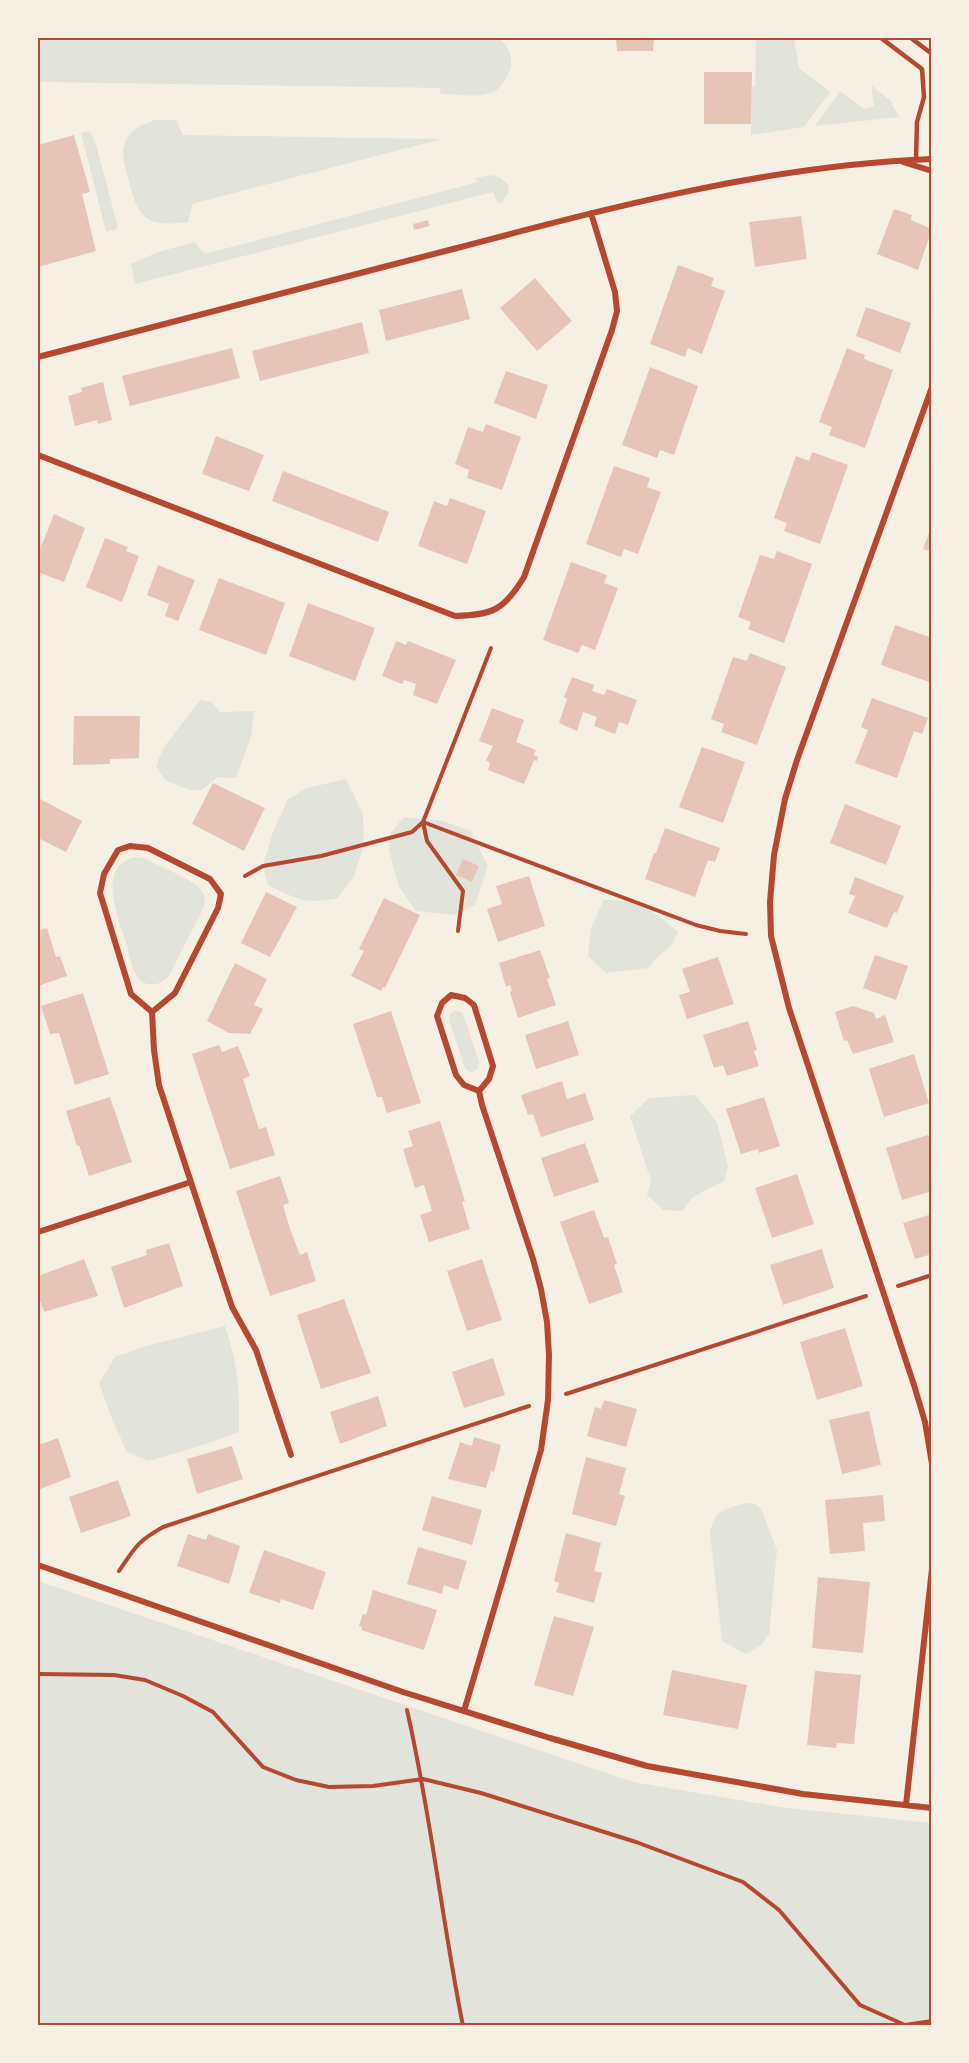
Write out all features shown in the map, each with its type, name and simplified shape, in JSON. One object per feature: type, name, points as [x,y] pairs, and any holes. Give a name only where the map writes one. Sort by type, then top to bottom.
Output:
[{"type":"street","points":[[38,357],[591,213],[781,174],[897,160],[932,159]]},
{"type":"street","points":[[897,160],[932,171]]},
{"type":"street","points":[[38,455],[455,616],[480,615],[497,609],[513,595],[524,577],[617,311],[615,292],[591,213]]},
{"type":"street","points":[[932,387],[794,770],[785,799],[776,844],[770,902],[771,936],[789,1008],[914,1385],[925,1422],[932,1464]]},
{"type":"street","points":[[152,1012],[175,993],[218,908],[221,894],[210,879],[148,848],[130,846],[117,850],[104,874],[100,893],[131,994],[152,1012],[159,1084],[232,1306],[256,1350],[291,1455]]},
{"type":"street","points":[[451,995],[465,998],[474,1005],[490,1055],[493,1066],[489,1079],[479,1091],[464,1085],[456,1076],[437,1016],[442,1003],[451,995]]},
{"type":"street","points":[[464,1711],[541,1450],[548,1400],[547,1322],[541,1289],[479,1091]]},
{"type":"street","points":[[38,1232],[190,1182]]},
{"type":"street","points":[[38,1565],[403,1692],[647,1766],[803,1794],[932,1808]]},
{"type":"street","points":[[906,1805],[932,1569]]},
{"type":"lane","points":[[881,38],[922,69],[924,98],[917,122],[916,159]]},
{"type":"lane","points":[[911,38],[932,54]]},
{"type":"path","points":[[245,876],[263,866],[321,856],[412,832],[423,822],[491,648]]},
{"type":"path","points":[[423,822],[427,841],[463,891],[458,931]]},
{"type":"path","points":[[423,822],[696,925],[746,934]]},
{"type":"path","points":[[898,1286],[932,1275]]},
{"type":"path","points":[[566,1394],[866,1296]]},
{"type":"path","points":[[119,1571],[134,1548],[143,1539],[163,1527],[529,1406]]},
{"type":"path","points":[[38,1674],[114,1675],[145,1680],[213,1712],[263,1767],[296,1780],[329,1787],[373,1786],[423,1779],[481,1793],[614,1835],[743,1882],[779,1910],[860,2005],[905,2025],[932,2021]]},
{"type":"path","points":[[403,1692],[423,1779],[448,1950],[463,2025]]},
{"type":"shaded area","points":[[38,38],[499,38],[509,51],[511,62],[509,73],[503,83],[491,93],[479,95],[439,94],[441,88],[40,82],[38,87]]},
{"type":"shaded area","points":[[756,38],[794,38],[799,68],[830,92],[804,127],[751,135]]},
{"type":"shaded area","points":[[871,85],[890,100],[899,117],[815,126],[840,91],[864,109],[874,106]]},
{"type":"shaded area","points":[[156,120],[176,120],[183,135],[438,140],[192,204],[188,222],[158,223],[139,210],[131,190],[123,153],[129,135],[144,124]]},
{"type":"shaded area","points":[[89,131],[95,141],[117,223],[117,229],[106,232],[81,133]]},
{"type":"shaded area","points":[[491,175],[501,178],[509,186],[508,193],[501,203],[497,202],[493,192],[135,284],[131,264],[158,252],[194,242],[205,254],[478,182],[475,178]]},
{"type":"shaded area","points":[[200,700],[212,702],[220,712],[254,711],[251,736],[236,778],[218,777],[201,790],[189,790],[165,780],[156,766],[164,747]]},
{"type":"shaded area","points":[[346,779],[363,814],[364,845],[354,876],[338,898],[309,901],[268,885],[263,866],[273,832],[288,799],[307,788]]},
{"type":"shaded area","points":[[404,817],[443,821],[470,831],[488,866],[475,905],[453,915],[416,911],[399,887],[389,850],[391,832]]},
{"type":"shaded area","points":[[135,857],[143,858],[184,878],[199,887],[205,898],[203,909],[170,974],[163,981],[155,984],[146,984],[138,978],[130,961],[115,907],[113,882],[116,871],[123,862]]},
{"type":"shaded area","points":[[604,900],[636,904],[653,912],[678,932],[671,946],[648,968],[606,973],[588,956],[591,928]]},
{"type":"shaded area","points":[[455,1011],[461,1012],[464,1016],[479,1062],[477,1070],[469,1072],[465,1068],[449,1020],[450,1014]]},
{"type":"shaded area","points":[[695,1095],[717,1122],[728,1167],[724,1181],[693,1197],[682,1211],[663,1210],[647,1195],[651,1181],[630,1116],[649,1098]]},
{"type":"shaded area","points":[[225,1326],[237,1378],[239,1432],[148,1461],[127,1452],[99,1383],[115,1357],[146,1346]]},
{"type":"shaded area","points":[[745,1503],[755,1504],[761,1509],[777,1550],[769,1634],[760,1646],[746,1654],[722,1641],[710,1534],[717,1515]]},
{"type":"shaded area","points":[[38,1581],[633,1782],[780,1807],[931,1823],[931,2025],[38,2025]]},
{"type":"building","points":[[616,38],[654,38],[653,51],[617,51]]},
{"type":"building","points":[[662,38],[721,38],[721,40],[662,40]]},
{"type":"building","points":[[704,72],[752,72],[751,124],[704,124]]},
{"type":"building","points":[[74,135],[90,192],[82,194],[96,251],[38,267],[38,145]]},
{"type":"building","points":[[894,209],[912,215],[911,220],[932,229],[918,270],[877,254]]},
{"type":"building","points":[[801,216],[807,259],[755,267],[749,222]]},
{"type":"building","points":[[428,220],[430,226],[414,230],[413,224]]},
{"type":"building","points":[[678,265],[714,278],[711,286],[725,291],[702,354],[688,348],[685,357],[650,344]]},
{"type":"building","points":[[535,278],[572,321],[537,351],[500,308]]},
{"type":"building","points":[[462,289],[470,319],[386,341],[379,310]]},
{"type":"building","points":[[866,307],[911,323],[900,353],[856,336]]},
{"type":"building","points":[[362,322],[369,353],[260,381],[252,351]]},
{"type":"building","points":[[232,348],[240,378],[130,406],[122,376]]},
{"type":"building","points":[[847,348],[865,355],[864,359],[893,370],[865,448],[829,435],[832,427],[819,422]]},
{"type":"building","points":[[650,367],[698,386],[674,455],[660,450],[657,458],[622,445]]},
{"type":"building","points":[[506,371],[548,385],[536,419],[494,403]]},
{"type":"building","points":[[103,382],[112,420],[98,424],[97,420],[75,426],[68,396],[82,392],[81,388]]},
{"type":"building","points":[[486,424],[521,437],[502,490],[467,478],[469,470],[455,464],[468,427],[483,432]]},
{"type":"building","points":[[216,436],[264,455],[249,491],[202,474]]},
{"type":"building","points":[[812,452],[848,465],[820,544],[784,531],[787,523],[774,518],[796,456],[809,461]]},
{"type":"building","points":[[614,466],[650,478],[647,487],[661,492],[638,554],[624,549],[621,557],[586,544]]},
{"type":"building","points":[[283,471],[389,512],[378,542],[272,501]]},
{"type":"building","points":[[450,498],[486,511],[467,564],[418,546],[434,501],[447,506]]},
{"type":"building","points":[[54,514],[85,528],[64,582],[38,572],[38,555]]},
{"type":"building","points":[[932,528],[932,552],[923,549]]},
{"type":"building","points":[[105,538],[128,547],[126,551],[139,556],[122,602],[86,587]]},
{"type":"building","points":[[777,551],[812,564],[784,643],[748,629],[751,622],[738,617],[760,555],[774,559]]},
{"type":"building","points":[[571,562],[607,575],[604,583],[618,588],[595,650],[582,645],[578,653],[543,640]]},
{"type":"building","points":[[158,565],[195,580],[178,621],[165,616],[169,604],[147,595]]},
{"type":"building","points":[[219,578],[285,603],[266,655],[199,630]]},
{"type":"building","points":[[308,603],[375,628],[355,681],[289,656]]},
{"type":"building","points":[[895,625],[932,638],[932,683],[881,665]]},
{"type":"building","points":[[396,641],[406,645],[408,641],[456,660],[437,704],[413,695],[416,684],[404,680],[402,684],[382,676]]},
{"type":"building","points":[[750,653],[786,667],[757,745],[721,732],[724,724],[711,719],[733,657],[747,661]]},
{"type":"building","points":[[572,677],[594,685],[592,691],[604,695],[607,689],[637,700],[628,725],[619,722],[615,734],[594,726],[597,717],[583,712],[577,731],[559,723],[567,699],[564,697]]},
{"type":"building","points":[[872,698],[928,718],[922,734],[914,731],[897,778],[855,763],[868,730],[861,727]]},
{"type":"building","points":[[492,708],[524,720],[516,742],[536,750],[534,755],[538,757],[537,761],[534,760],[524,784],[488,770],[490,763],[486,760],[493,746],[479,741]]},
{"type":"building","points":[[74,716],[140,716],[139,758],[110,759],[110,764],[73,765]]},
{"type":"building","points":[[702,747],[745,762],[723,823],[679,807]]},
{"type":"building","points":[[213,783],[265,808],[244,851],[192,824]]},
{"type":"building","points":[[38,798],[82,821],[66,852],[38,838]]},
{"type":"building","points":[[845,804],[901,826],[886,865],[830,843]]},
{"type":"building","points":[[665,828],[720,848],[715,862],[708,860],[695,897],[645,879]]},
{"type":"building","points":[[463,859],[479,866],[472,882],[456,875]]},
{"type":"building","points":[[529,876],[545,926],[498,942],[487,909],[502,904],[496,886]]},
{"type":"building","points":[[855,877],[904,896],[887,928],[848,913],[855,896],[849,894]]},
{"type":"building","points":[[266,892],[297,907],[270,957],[241,943]]},
{"type":"building","points":[[384,898],[420,915],[385,988],[383,987],[381,991],[351,976],[364,951],[359,949]]},
{"type":"building","points":[[47,928],[56,957],[60,956],[67,976],[38,986],[38,931]]},
{"type":"building","points":[[540,950],[556,1005],[518,1018],[510,985],[506,987],[499,963]]},
{"type":"building","points":[[875,955],[908,966],[896,1000],[863,988]]},
{"type":"building","points":[[718,957],[734,1004],[687,1019],[679,995],[690,992],[682,969]]},
{"type":"building","points":[[235,963],[267,979],[254,1005],[263,1009],[250,1034],[229,1033],[207,1021]]},
{"type":"building","points":[[83,993],[109,1074],[75,1085],[59,1033],[50,1034],[41,1006]]},
{"type":"building","points":[[853,1006],[874,1013],[876,1019],[885,1015],[894,1042],[853,1054],[847,1040],[844,1041],[835,1012]]},
{"type":"building","points":[[391,1011],[421,1103],[387,1113],[382,1097],[377,1097],[353,1024]]},
{"type":"building","points":[[568,1021],[579,1055],[536,1069],[525,1035]]},
{"type":"building","points":[[748,1021],[757,1050],[754,1051],[759,1066],[727,1076],[723,1065],[714,1068],[703,1035]]},
{"type":"building","points":[[219,1045],[222,1052],[238,1046],[250,1076],[243,1079],[259,1129],[266,1127],[275,1155],[230,1169],[192,1054]]},
{"type":"building","points":[[914,1054],[929,1103],[884,1117],[869,1069]]},
{"type":"building","points":[[562,1081],[567,1099],[585,1093],[594,1120],[541,1137],[533,1114],[528,1115],[521,1095]]},
{"type":"building","points":[[110,1097],[132,1162],[89,1176],[66,1111]]},
{"type":"building","points":[[764,1097],[780,1146],[759,1153],[758,1149],[741,1154],[726,1109]]},
{"type":"building","points":[[440,1121],[465,1201],[462,1202],[470,1229],[429,1242],[420,1215],[432,1211],[424,1185],[415,1188],[403,1149],[413,1146],[408,1131]]},
{"type":"building","points":[[928,1135],[932,1145],[932,1191],[902,1200],[886,1148]]},
{"type":"building","points":[[585,1143],[599,1182],[554,1197],[541,1158]]},
{"type":"building","points":[[797,1174],[814,1224],[772,1238],[755,1188]]},
{"type":"building","points":[[280,1176],[289,1203],[283,1205],[290,1229],[300,1255],[307,1252],[316,1281],[270,1296],[236,1191]]},
{"type":"building","points":[[594,1210],[604,1238],[608,1237],[623,1292],[589,1304],[560,1222]]},
{"type":"building","points":[[932,1214],[932,1254],[915,1259],[903,1223]]},
{"type":"building","points":[[169,1243],[183,1286],[124,1308],[111,1267],[147,1255],[146,1250]]},
{"type":"building","points":[[822,1249],[834,1288],[783,1305],[770,1265]]},
{"type":"building","points":[[84,1259],[98,1296],[44,1312],[38,1294],[38,1276]]},
{"type":"building","points":[[482,1259],[502,1320],[467,1331],[447,1271]]},
{"type":"building","points":[[344,1299],[371,1373],[321,1389],[297,1315]]},
{"type":"building","points":[[845,1328],[863,1386],[817,1400],[800,1342]]},
{"type":"building","points":[[493,1358],[505,1395],[464,1408],[452,1372]]},
{"type":"building","points":[[378,1396],[387,1426],[340,1444],[330,1412]]},
{"type":"building","points":[[604,1400],[637,1409],[626,1447],[587,1436],[595,1407],[601,1409]]},
{"type":"building","points":[[869,1411],[881,1465],[842,1474],[829,1420]]},
{"type":"building","points":[[474,1437],[501,1445],[494,1472],[491,1471],[486,1488],[448,1479],[460,1442],[472,1446]]},
{"type":"building","points":[[58,1438],[71,1477],[38,1490],[38,1443]]},
{"type":"building","points":[[232,1446],[243,1479],[197,1494],[187,1459]]},
{"type":"building","points":[[586,1457],[626,1468],[619,1494],[625,1496],[616,1526],[572,1514]]},
{"type":"building","points":[[118,1480],[131,1516],[81,1533],[69,1497]]},
{"type":"building","points":[[883,1495],[885,1521],[863,1523],[865,1551],[830,1554],[825,1500]]},
{"type":"building","points":[[432,1496],[482,1510],[472,1545],[422,1530]]},
{"type":"building","points":[[566,1533],[601,1543],[594,1571],[602,1573],[594,1603],[556,1592],[559,1583],[554,1581]]},
{"type":"building","points":[[188,1534],[206,1540],[208,1534],[240,1546],[229,1584],[177,1566]]},
{"type":"building","points":[[418,1547],[467,1561],[458,1590],[444,1585],[442,1594],[407,1584]]},
{"type":"building","points":[[264,1550],[326,1572],[313,1610],[281,1599],[280,1603],[249,1593]]},
{"type":"building","points":[[818,1577],[870,1582],[863,1653],[812,1648]]},
{"type":"building","points":[[373,1590],[437,1610],[424,1650],[361,1630],[362,1627],[359,1626],[363,1614],[366,1615]]},
{"type":"building","points":[[554,1616],[594,1627],[573,1696],[534,1685]]},
{"type":"building","points":[[672,1670],[747,1685],[738,1729],[663,1715]]},
{"type":"building","points":[[815,1671],[861,1675],[854,1744],[837,1743],[836,1748],[807,1745]]}]
